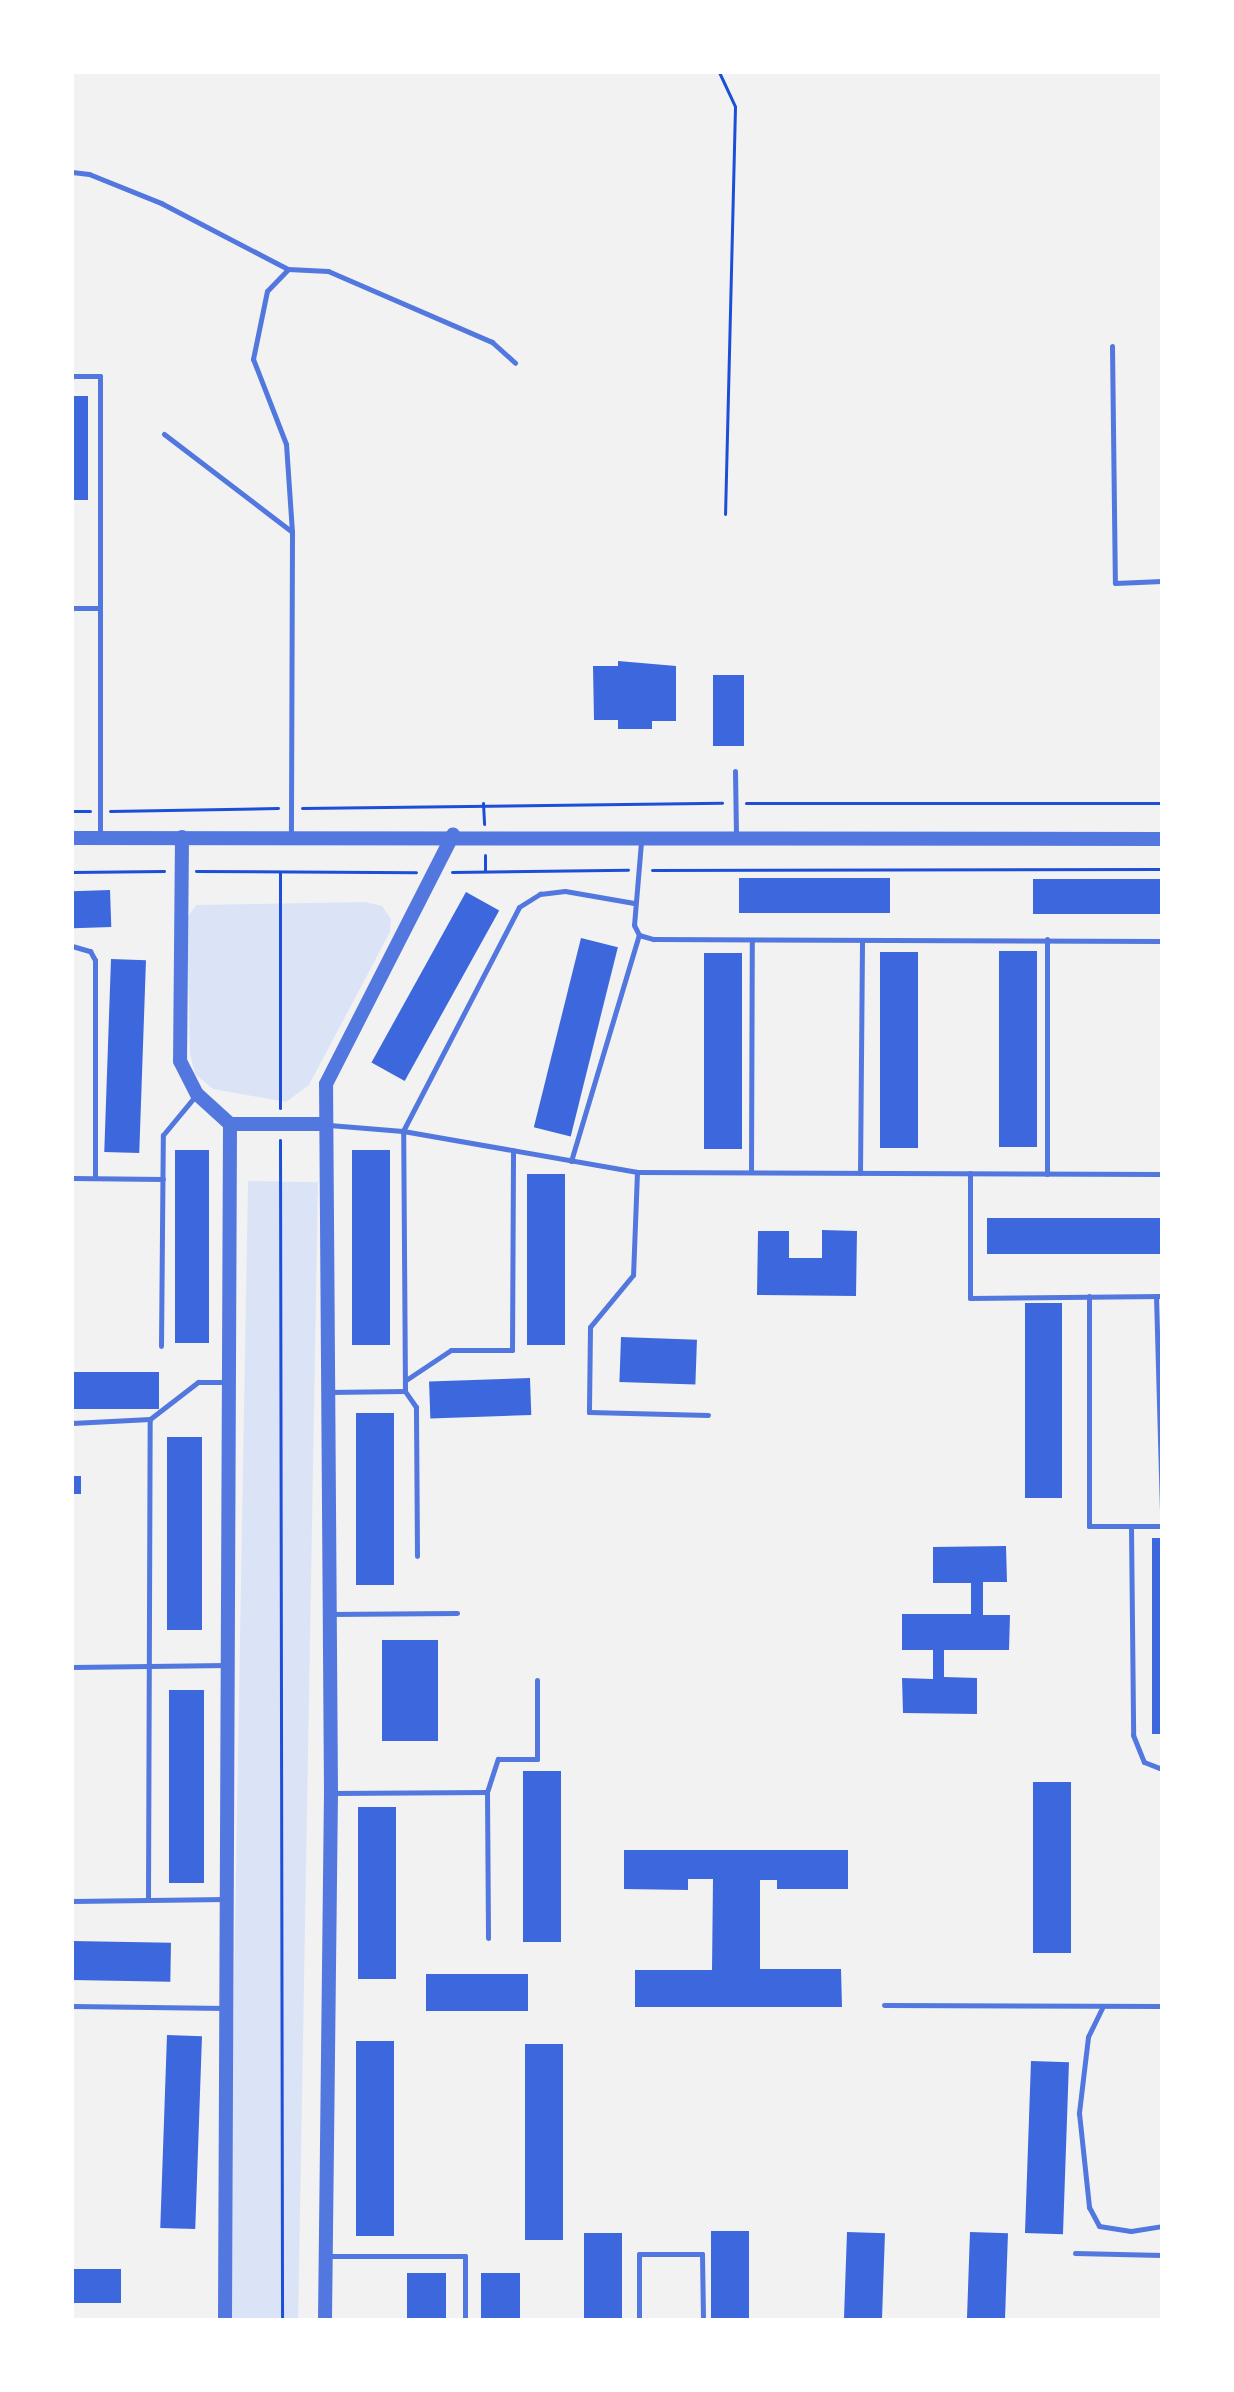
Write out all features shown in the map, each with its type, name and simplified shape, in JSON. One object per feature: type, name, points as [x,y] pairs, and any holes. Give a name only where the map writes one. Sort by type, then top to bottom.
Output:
[{"type":"street","points":[[72,838],[453,835],[1162,839]]},
{"type":"street","points":[[325,2320],[331,1793],[326,1084],[453,835]]},
{"type":"street","points":[[182,837],[180,1061],[197,1094],[230,1124],[324,1124]]},
{"type":"street","points":[[225,2320],[230,1124]]},
{"type":"lane","points":[[72,172],[89,174],[161,203],[288,269],[328,271],[492,342],[515,363]]},
{"type":"lane","points":[[288,269],[267,291],[253,359],[286,444],[292,532],[291,836]]},
{"type":"lane","points":[[1112,346],[1115,583],[1162,581]]},
{"type":"lane","points":[[72,376],[100,376],[100,838]]},
{"type":"lane","points":[[164,434],[292,532]]},
{"type":"lane","points":[[72,608],[99,608]]},
{"type":"lane","points":[[735,771],[736,837]]},
{"type":"lane","points":[[571,1161],[639,935],[634,903],[641,837]]},
{"type":"lane","points":[[417,1556],[416,1407],[405,1391],[403,1131],[519,907],[540,894],[565,891],[634,903]]},
{"type":"lane","points":[[639,935],[752,942],[1162,941]]},
{"type":"lane","points":[[1047,939],[1047,1174]]},
{"type":"lane","points":[[751,1172],[752,942]]},
{"type":"lane","points":[[860,1173],[862,942]]},
{"type":"lane","points":[[72,946],[90,951],[95,960],[95,1178]]},
{"type":"lane","points":[[161,1346],[163,1135],[197,1094]]},
{"type":"lane","points":[[324,1124],[403,1131],[637,1172],[1162,1174]]},
{"type":"lane","points":[[405,1380],[451,1350],[512,1350],[513,1150]]},
{"type":"lane","points":[[637,1172],[633,1275],[590,1327],[589,1412],[708,1415]]},
{"type":"lane","points":[[970,1173],[970,1298],[1159,1296],[1162,1513]]},
{"type":"lane","points":[[72,1178],[163,1179]]},
{"type":"lane","points":[[1089,1296],[1089,1526],[1162,1526]]},
{"type":"lane","points":[[72,1423],[150,1419],[198,1382],[229,1382]]},
{"type":"lane","points":[[327,1392],[405,1391]]},
{"type":"lane","points":[[148,1900],[150,1419]]},
{"type":"lane","points":[[1131,1527],[1133,1735],[1144,1762],[1162,1769]]},
{"type":"lane","points":[[330,1614],[457,1613]]},
{"type":"lane","points":[[72,1667],[228,1665]]},
{"type":"lane","points":[[488,1938],[487,1792],[498,1759],[537,1759],[537,1680]]},
{"type":"lane","points":[[331,1793],[487,1792]]},
{"type":"lane","points":[[72,1901],[227,1899]]},
{"type":"lane","points":[[884,2005],[1162,2006]]},
{"type":"lane","points":[[72,2006],[227,2008]]},
{"type":"lane","points":[[1102,2008],[1088,2037],[1079,2113],[1089,2207],[1099,2226],[1131,2231],[1162,2226]]},
{"type":"lane","points":[[1075,2253],[1162,2255]]},
{"type":"lane","points":[[639,2320],[639,2254],[702,2254],[703,2320]]},
{"type":"lane","points":[[326,2256],[465,2256],[465,2320]]},
{"type":"path","points":[[719,72],[735,107],[725,514]]},
{"type":"path","points":[[72,811],[735,803],[1162,803]]},
{"type":"path","points":[[72,872],[1162,869]]},
{"type":"path","points":[[280,872],[282,2320]]},
{"type":"shaded area","points":[[365,902],[382,906],[391,919],[390,932],[309,1085],[286,1102],[213,1089],[195,1074],[190,1054],[187,918],[196,905]]},
{"type":"shaded area","points":[[248,1181],[318,1182],[298,2320],[228,2320]]},
{"type":"building","points":[[72,396],[88,396],[88,500],[72,500]]},
{"type":"building","points":[[618,661],[676,666],[676,721],[652,721],[652,729],[618,729],[618,720],[594,720],[593,666],[618,666]]},
{"type":"building","points":[[713,675],[744,675],[744,746],[713,746]]},
{"type":"building","points":[[739,878],[890,878],[890,913],[739,913]]},
{"type":"building","points":[[1033,879],[1162,879],[1162,914],[1033,914]]},
{"type":"building","points":[[110,890],[111,927],[73,928],[72,891]]},
{"type":"building","points":[[466,892],[499,910],[405,1081],[371,1063]]},
{"type":"building","points":[[581,938],[618,947],[571,1136],[534,1127]]},
{"type":"building","points":[[999,951],[1037,951],[1037,1147],[999,1147]]},
{"type":"building","points":[[880,952],[918,952],[918,1148],[880,1148]]},
{"type":"building","points":[[704,953],[742,953],[742,1149],[704,1149]]},
{"type":"building","points":[[111,959],[146,960],[139,1153],[104,1152]]},
{"type":"building","points":[[175,1150],[209,1150],[209,1343],[175,1343]]},
{"type":"building","points":[[352,1150],[390,1150],[390,1345],[352,1345]]},
{"type":"building","points":[[527,1174],[565,1174],[565,1345],[527,1345]]},
{"type":"building","points":[[987,1218],[1162,1218],[1162,1254],[987,1254]]},
{"type":"building","points":[[822,1230],[857,1231],[856,1296],[757,1295],[758,1231],[789,1231],[789,1258],[822,1258]]},
{"type":"building","points":[[1025,1303],[1062,1303],[1062,1498],[1025,1498]]},
{"type":"building","points":[[621,1337],[697,1340],[695,1385],[619,1382]]},
{"type":"building","points":[[72,1372],[159,1372],[159,1409],[72,1409]]},
{"type":"building","points":[[530,1378],[531,1415],[430,1419],[429,1382]]},
{"type":"building","points":[[356,1413],[394,1413],[394,1585],[356,1585]]},
{"type":"building","points":[[167,1437],[202,1437],[202,1630],[167,1630]]},
{"type":"building","points":[[72,1476],[81,1476],[81,1494],[72,1494]]},
{"type":"building","points":[[1152,1538],[1162,1538],[1162,1734],[1152,1734]]},
{"type":"building","points":[[1006,1546],[1007,1582],[983,1582],[983,1615],[1010,1615],[1009,1650],[944,1650],[944,1677],[977,1678],[977,1714],[903,1713],[902,1678],[933,1679],[933,1650],[902,1650],[902,1614],[971,1614],[971,1583],[933,1583],[933,1547]]},
{"type":"building","points":[[382,1640],[438,1640],[438,1741],[382,1741]]},
{"type":"building","points":[[169,1690],[204,1690],[204,1883],[169,1883]]},
{"type":"building","points":[[523,1771],[561,1771],[561,1942],[523,1942]]},
{"type":"building","points":[[1033,1782],[1071,1782],[1071,1953],[1033,1953]]},
{"type":"building","points":[[358,1807],[396,1807],[396,1979],[358,1979]]},
{"type":"building","points":[[624,1850],[848,1850],[848,1889],[777,1889],[777,1880],[760,1880],[760,1969],[841,1969],[842,2007],[635,2007],[635,1970],[712,1970],[713,1879],[688,1879],[688,1890],[624,1889]]},
{"type":"building","points":[[72,1941],[171,1943],[170,1982],[72,1980]]},
{"type":"building","points":[[426,1974],[528,1974],[528,2011],[426,2011]]},
{"type":"building","points":[[167,2035],[202,2036],[195,2229],[160,2228]]},
{"type":"building","points":[[356,2041],[394,2041],[394,2236],[356,2236]]},
{"type":"building","points":[[525,2044],[563,2044],[563,2240],[525,2240]]},
{"type":"building","points":[[1031,2061],[1069,2062],[1063,2234],[1025,2233]]},
{"type":"building","points":[[711,2231],[749,2231],[749,2320],[711,2320]]},
{"type":"building","points":[[847,2232],[885,2233],[882,2320],[844,2320]]},
{"type":"building","points":[[970,2232],[1008,2233],[1005,2320],[967,2320]]},
{"type":"building","points":[[584,2233],[622,2233],[622,2320],[584,2320]]},
{"type":"building","points":[[72,2269],[121,2269],[121,2303],[72,2303]]},
{"type":"building","points":[[407,2273],[446,2273],[446,2320],[407,2320]]},
{"type":"building","points":[[481,2273],[520,2273],[520,2320],[481,2320]]}]
